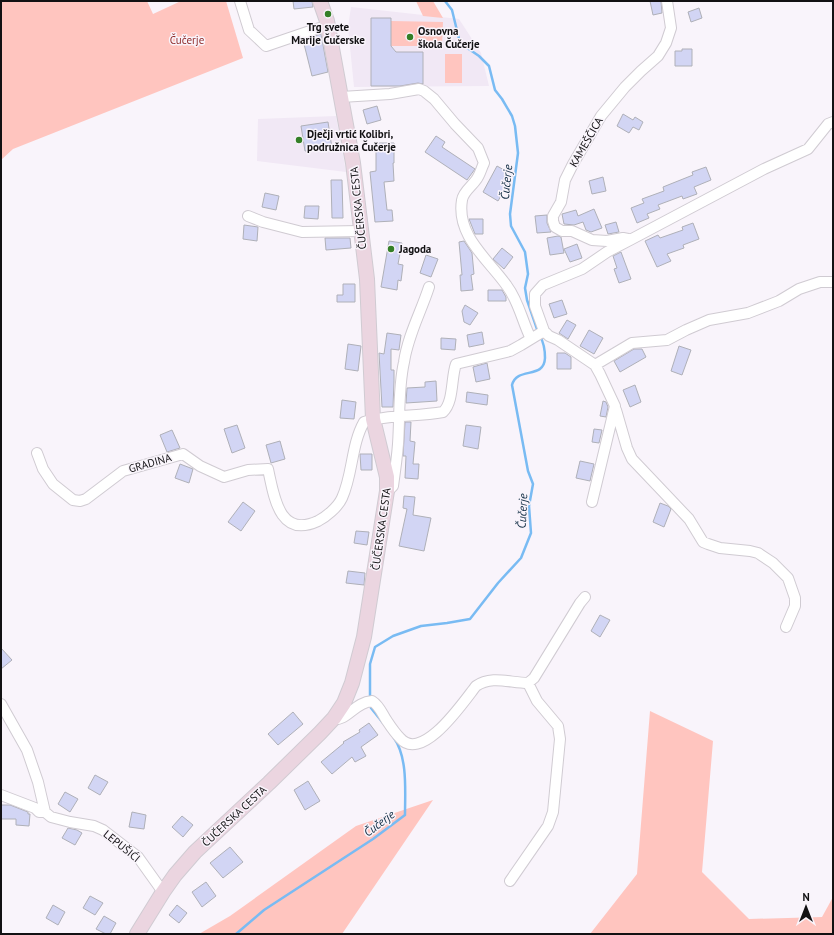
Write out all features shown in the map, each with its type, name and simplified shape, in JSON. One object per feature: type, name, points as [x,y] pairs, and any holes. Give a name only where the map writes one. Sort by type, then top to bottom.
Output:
[{"type":"street","points":[[240,1],[249,30],[266,46],[316,29],[327,23]]},
{"type":"street","points":[[320,1],[327,23]]},
{"type":"street","points":[[327,23],[330,1]]},
{"type":"street","name":"KAMEŠČICA","points":[[630,240],[623,238],[607,241],[592,240],[572,231],[562,231],[555,227],[553,216],[561,202],[565,180],[601,116],[625,87],[658,56],[666,43],[671,28],[667,1]]},
{"type":"street","name":"ČUČERSKA CESTA","points":[[137,934],[175,875],[195,852],[264,788],[333,719],[344,703],[352,683],[364,637],[388,477],[373,419],[367,279],[353,163],[327,23]]},
{"type":"street","points":[[341,97],[390,94],[419,89],[434,99],[478,148],[484,163],[477,179],[462,197],[463,222],[466,233],[508,286],[520,310],[527,330],[558,340],[595,365],[615,406],[632,459],[689,520],[703,542],[720,548],[758,553],[773,563],[788,578],[795,598],[792,614],[786,627]]},
{"type":"street","name":"KAMEŠČICA","points":[[538,334],[535,294],[543,285],[582,269],[607,252],[764,169],[808,149],[828,124],[833,122]]},
{"type":"street","points":[[248,216],[263,222],[302,232],[360,231]]},
{"type":"street","points":[[595,365],[632,343],[668,340],[709,320],[748,313],[779,301],[799,289],[820,282],[833,282]]},
{"type":"street","points":[[387,491],[393,486],[398,444],[401,383],[406,350],[423,307],[429,287]]},
{"type":"street","points":[[373,419],[443,412],[448,405],[451,394],[453,372],[456,364],[510,351],[538,334]]},
{"type":"street","points":[[592,502],[615,406]]},
{"type":"street","name":"GRADINA","points":[[37,453],[43,469],[53,484],[75,501],[86,499],[123,471],[183,454],[200,466],[224,477],[248,470],[268,469],[273,493],[281,513],[294,525],[302,526],[310,525],[322,519],[341,500],[348,484],[358,432],[364,422],[373,419]]},
{"type":"street","points":[[333,719],[341,719],[365,702],[372,701],[379,706],[386,720],[401,740],[407,744],[415,744],[429,739],[441,729],[476,686],[482,682],[496,680],[528,683],[534,678],[585,597]]},
{"type":"street","points":[[510,882],[548,826],[554,812],[560,739],[558,726],[538,701],[528,683]]},
{"type":"street","points":[[1,704],[27,750],[38,782],[45,812]]},
{"type":"street","name":"LEPUŠIĆI","points":[[1,795],[35,808],[39,812],[45,812],[51,817],[94,826],[103,830],[138,857],[163,892]]},
{"type":"shaded area","name":"Osnovna škola Čučerje","points":[[351,7],[459,19],[481,53],[489,86],[354,87],[348,27]]},
{"type":"shaded area","name":"Dječji vrtić Kolibri, podružnica Čučerje","points":[[336,116],[346,172],[257,161],[258,119]]},
{"type":"green space","name":"Čučerje","points":[[1,1],[147,1],[153,14],[181,1],[226,1],[243,58],[13,149],[1,160]]},
{"type":"green space","points":[[416,1],[433,1],[443,18],[423,16]]},
{"type":"green space","points":[[391,21],[443,22],[442,46],[391,46]]},
{"type":"green space","points":[[445,54],[462,54],[462,83],[445,83]]},
{"type":"green space","points":[[650,711],[713,741],[702,872],[749,919],[822,917],[833,897],[833,934],[590,934],[637,874]]},
{"type":"green space","points":[[433,800],[342,934],[199,934],[230,916],[356,826]]},
{"type":"building","points":[[293,1],[312,1],[313,7],[294,9]]},
{"type":"building","points":[[650,1],[661,1],[662,13],[653,15]]},
{"type":"building","points":[[699,8],[702,18],[691,22],[688,12]]},
{"type":"building","points":[[371,18],[391,18],[391,46],[396,52],[423,52],[423,84],[371,86]]},
{"type":"building","points":[[321,34],[328,72],[312,76],[303,40]]},
{"type":"building","points":[[682,49],[692,49],[692,66],[675,66],[675,51],[682,51]]},
{"type":"building","points":[[377,106],[381,120],[367,124],[363,110]]},
{"type":"building","points":[[623,114],[633,120],[635,117],[643,122],[639,130],[633,127],[629,133],[617,126]]},
{"type":"building","points":[[328,122],[332,148],[305,151],[301,126]]},
{"type":"building","points":[[436,136],[445,142],[442,147],[475,169],[467,180],[425,152]]},
{"type":"building","points":[[376,143],[394,143],[394,181],[384,182],[387,210],[392,210],[393,221],[375,222],[370,172],[376,171]]},
{"type":"building","points":[[497,166],[513,175],[498,201],[483,192]]},
{"type":"building","points":[[706,167],[711,180],[694,187],[697,194],[683,199],[682,196],[658,205],[660,209],[647,214],[649,218],[637,223],[631,208],[644,203],[642,199],[664,191],[663,187],[693,175],[692,172]]},
{"type":"building","points":[[603,177],[606,191],[592,194],[589,181]]},
{"type":"building","points":[[331,180],[342,180],[343,218],[332,218]]},
{"type":"building","points":[[265,193],[279,196],[276,210],[262,207]]},
{"type":"building","points":[[305,206],[319,206],[318,219],[304,218]]},
{"type":"building","points":[[594,209],[602,228],[591,232],[586,230],[583,222],[574,225],[564,224],[562,214],[576,210],[578,216]]},
{"type":"building","points":[[547,215],[547,223],[551,232],[537,233],[535,216]]},
{"type":"building","points":[[469,219],[483,219],[483,234],[475,234]]},
{"type":"building","points":[[616,222],[619,232],[608,234],[605,225]]},
{"type":"building","points":[[693,223],[699,239],[683,245],[684,248],[667,254],[671,261],[657,267],[645,241],[658,235],[660,238],[683,230],[682,227]]},
{"type":"building","points":[[244,225],[258,227],[257,241],[243,239]]},
{"type":"building","points":[[558,236],[561,237],[564,253],[550,255],[547,238]]},
{"type":"building","points":[[325,238],[350,238],[351,248],[326,250]]},
{"type":"building","points":[[389,241],[402,243],[398,264],[403,265],[401,281],[398,280],[397,290],[381,287]]},
{"type":"building","points":[[464,241],[472,253],[474,274],[471,275],[473,290],[461,291],[460,275],[462,275],[459,242]]},
{"type":"building","points":[[577,244],[582,258],[570,262],[564,249]]},
{"type":"building","points":[[502,248],[513,257],[504,269],[493,259]]},
{"type":"building","points":[[621,252],[631,279],[619,283],[614,269],[617,268],[613,256]]},
{"type":"building","points":[[426,255],[438,259],[431,277],[420,273]]},
{"type":"building","points":[[343,284],[355,284],[355,302],[337,302],[337,295],[343,295]]},
{"type":"building","points":[[488,290],[502,290],[506,297],[506,301],[488,301]]},
{"type":"building","points":[[562,300],[567,314],[554,318],[549,304]]},
{"type":"building","points":[[465,305],[478,313],[470,325],[464,322],[462,311]]},
{"type":"building","points":[[567,320],[576,325],[568,339],[559,333]]},
{"type":"building","points":[[589,330],[603,338],[594,354],[580,346]]},
{"type":"building","points":[[482,332],[484,344],[469,347],[467,335]]},
{"type":"building","points":[[387,333],[401,335],[399,350],[391,349],[391,370],[394,370],[393,407],[382,407],[379,353],[384,354]]},
{"type":"building","points":[[441,338],[456,339],[455,350],[441,349]]},
{"type":"building","points":[[348,344],[361,346],[358,371],[345,369]]},
{"type":"building","points":[[679,346],[691,350],[682,375],[671,371]]},
{"type":"building","points":[[634,349],[642,349],[646,357],[620,372],[614,361]]},
{"type":"building","points":[[557,353],[565,353],[571,357],[571,369],[557,369]]},
{"type":"building","points":[[487,363],[490,379],[476,382],[473,367]]},
{"type":"building","points":[[436,381],[437,401],[406,403],[407,388],[425,387],[425,382]]},
{"type":"building","points":[[635,385],[641,402],[630,407],[623,390]]},
{"type":"building","points":[[467,392],[488,395],[487,405],[466,402]]},
{"type":"building","points":[[342,400],[356,402],[354,419],[340,418]]},
{"type":"building","points":[[603,401],[606,402],[608,407],[606,417],[600,416]]},
{"type":"building","points":[[405,422],[411,422],[410,441],[415,442],[413,464],[419,464],[418,479],[405,478],[406,456],[403,456]]},
{"type":"building","points":[[237,425],[245,448],[232,453],[224,429]]},
{"type":"building","points":[[466,425],[481,427],[478,449],[463,446]]},
{"type":"building","points":[[594,429],[602,430],[599,443],[592,442]]},
{"type":"building","points":[[172,430],[180,448],[167,452],[160,435]]},
{"type":"building","points":[[280,441],[285,459],[271,463],[266,445]]},
{"type":"building","points":[[360,454],[372,454],[372,470],[361,470]]},
{"type":"building","points":[[580,461],[594,464],[590,481],[576,478]]},
{"type":"building","points":[[180,464],[193,469],[189,483],[175,478]]},
{"type":"building","points":[[404,496],[415,497],[413,515],[431,518],[424,551],[399,546],[407,509],[403,508]]},
{"type":"building","points":[[243,502],[255,511],[241,531],[228,522]]},
{"type":"building","points":[[660,503],[671,509],[664,527],[653,522]]},
{"type":"building","points":[[356,531],[369,532],[367,545],[354,543]]},
{"type":"building","points":[[348,571],[365,573],[364,585],[346,583]]},
{"type":"building","points":[[600,615],[610,620],[600,637],[591,631]]},
{"type":"building","points":[[1,648],[12,660],[1,669]]},
{"type":"building","points":[[293,712],[303,724],[278,745],[268,734]]},
{"type":"building","points":[[369,723],[378,735],[361,747],[366,756],[355,762],[352,757],[332,774],[321,762],[344,743],[343,742],[360,732],[359,730]]},
{"type":"building","points":[[95,775],[108,782],[100,795],[88,788]]},
{"type":"building","points":[[308,781],[320,801],[305,810],[294,790]]},
{"type":"building","points":[[65,792],[78,799],[70,812],[58,804]]},
{"type":"building","points":[[1,805],[10,805],[28,812],[28,814],[30,814],[29,826],[16,825],[16,819],[1,819]]},
{"type":"building","points":[[132,812],[146,815],[144,829],[129,827]]},
{"type":"building","points":[[182,816],[193,825],[183,837],[172,827]]},
{"type":"building","points":[[68,828],[82,833],[75,845],[62,838]]},
{"type":"building","points":[[230,847],[243,862],[223,878],[210,863]]},
{"type":"building","points":[[206,882],[216,896],[202,907],[192,892]]},
{"type":"building","points":[[90,896],[103,903],[95,915],[83,908]]},
{"type":"building","points":[[53,905],[65,912],[58,925],[46,918]]},
{"type":"building","points":[[177,905],[187,913],[179,923],[169,915]]},
{"type":"building","points":[[104,916],[116,923],[110,934],[106,934],[96,929]]},
{"type":"waterway","name":"Čučerje","points":[[445,1],[452,10],[460,43],[479,56],[489,66],[495,90],[512,116],[515,126],[518,153],[510,214],[511,226],[525,252],[528,274],[525,288],[527,300],[538,332]]},
{"type":"waterway","name":"Čučerje","points":[[370,699],[370,664],[375,647],[393,636],[421,626],[470,619],[498,583],[521,558],[531,533],[529,506],[533,484],[528,471],[512,385],[515,379],[519,376],[540,369],[544,365],[544,349],[540,336]]},
{"type":"waterway","name":"Čučerje","points":[[371,704],[371,708],[383,723]]},
{"type":"waterway","name":"Čučerje","points":[[236,934],[264,910],[373,839],[405,815],[404,765],[402,755],[394,738]]},
{"type":"place","name":"Trg svete Marije Čučerske","points":[[328,14]]},
{"type":"place","name":"Osnovna škola Čučerje","points":[[410,37]]},
{"type":"place","name":"Dječji vrtić Kolibri, podružnica Čučerje","points":[[299,140]]},
{"type":"place","name":"Jagoda","points":[[391,249]]}]
